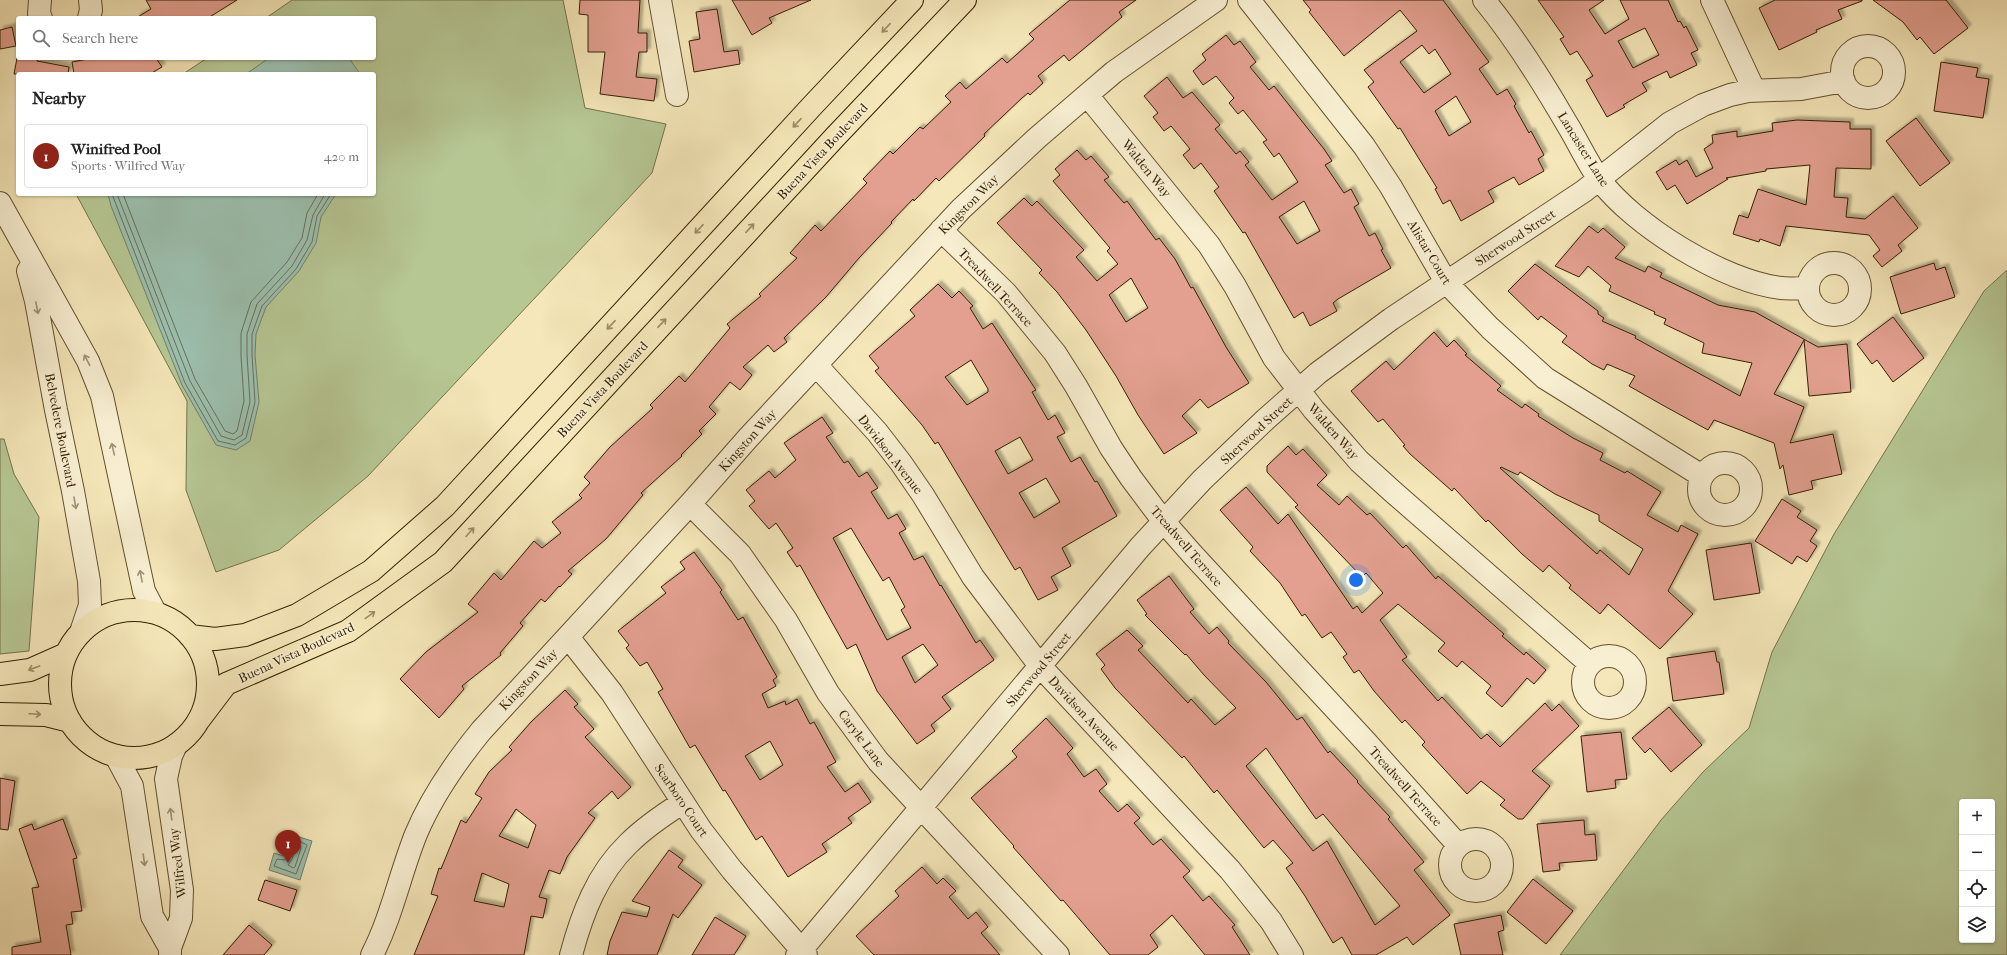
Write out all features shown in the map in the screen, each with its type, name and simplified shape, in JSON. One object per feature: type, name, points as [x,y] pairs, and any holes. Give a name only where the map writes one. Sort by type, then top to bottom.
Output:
[{"type":"main road","points":[[190,636],[215,639],[245,636],[297,615],[371,570],[445,506],[806,112],[912,0]]},
{"type":"main road","name":"Buena Vista Boulevard","points":[[198,721],[206,700],[207,677],[202,655],[190,636],[174,621],[154,612],[135,610],[115,612],[96,619],[80,632],[66,654],[60,677],[62,700],[70,721],[87,741],[98,749],[116,756],[137,758],[158,754],[176,745],[188,734],[198,721],[226,684],[348,631],[443,562],[835,137],[965,0]]},
{"type":"main road","points":[[0,674],[30,670],[66,654]]},
{"type":"main road","points":[[0,714],[46,715],[70,721]]},
{"type":"street","points":[[40,0],[40,16]]},
{"type":"street","points":[[90,0],[90,16]]},
{"type":"street","points":[[660,0],[677,95]]},
{"type":"street","name":"Kingston Way","points":[[372,955],[394,905],[416,835],[430,805],[453,766],[481,731],[690,504],[748,438],[941,230],[1036,138],[1114,72],[1216,0]]},
{"type":"street","name":"Alistar Court","points":[[1249,0],[1364,146],[1391,187],[1446,282],[1490,328],[1545,378],[1702,476]]},
{"type":"street","name":"Lancaster Lane","points":[[1484,0],[1518,45],[1599,179],[1618,200],[1649,227],[1716,268],[1747,279],[1780,288],[1808,288]]},
{"type":"street","points":[[1712,0],[1754,90]]},
{"type":"street","name":"Sherwood Street","points":[[801,953],[1040,666],[1164,522],[1234,450],[1298,390],[1346,351],[1446,282],[1534,225],[1599,179],[1670,123],[1703,105],[1730,95],[1754,90],[1801,89],[1844,81]]},
{"type":"street","name":"Walden Way","points":[[1087,95],[1208,245],[1234,286],[1274,358],[1298,390],[1364,466],[1590,664]]},
{"type":"street","name":"Belvedere Boulevard","points":[[0,203],[88,361],[102,396],[144,591],[154,612]]},
{"type":"street","name":"Belvedere Boulevard","points":[[16,230],[36,301],[56,410],[74,491],[89,580],[90,605],[80,632]]},
{"type":"street","name":"Treadwell Terrace","points":[[941,230],[1006,293],[1055,354],[1076,386],[1111,448],[1131,478],[1164,522],[1458,845]]},
{"type":"street","name":"Davidson Avenue","points":[[816,366],[876,432],[901,463],[923,495],[973,577],[1040,666],[1234,875],[1266,915],[1292,955]]},
{"type":"street","name":"Caryle Lane","points":[[690,504],[740,554],[786,620],[808,661],[878,761],[1058,955]]},
{"type":"street","name":"Scarboro Court","points":[[568,637],[612,693],[682,802],[732,870],[801,953]]},
{"type":"street","name":"Wilfred Way","points":[[170,952],[181,918],[182,890],[166,779],[171,756],[176,745]]},
{"type":"street","name":"Wilfred Way","points":[[116,756],[132,786],[152,916],[170,952]]},
{"type":"street","points":[[571,955],[587,906],[598,883],[612,862],[628,844],[648,826],[682,802]]},
{"type":"green space","points":[[292,0],[563,0],[585,108],[666,124],[652,173],[368,476],[279,550],[216,572],[186,490],[187,401],[77,196],[376,196],[376,72],[186,72],[204,60],[376,60],[376,16],[269,16]]},
{"type":"green space","points":[[2007,270],[2007,955],[1560,955],[1661,820],[1703,772],[1749,728],[1772,652],[1834,534],[1984,291]]},
{"type":"green space","points":[[0,439],[4,439],[14,474],[39,517],[29,651],[0,654]]},
{"type":"water","points":[[266,60],[350,60],[359,72],[249,72]]},
{"type":"water","points":[[108,196],[335,196],[321,217],[316,243],[299,271],[266,307],[256,334],[255,355],[259,402],[250,441],[236,450],[216,445],[182,385],[111,206]]},
{"type":"water","points":[[290,834],[312,841],[300,880],[269,870],[274,853],[284,856]]},
{"type":"building","points":[[146,0],[237,0],[211,16],[139,16],[151,9]]},
{"type":"building","points":[[580,0],[640,0],[638,33],[647,33],[647,52],[639,52],[636,77],[657,79],[654,101],[600,94],[605,52],[588,52],[588,15],[579,14]]},
{"type":"building","points":[[732,0],[811,0],[769,18],[772,23],[752,35]]},
{"type":"building","points":[[1070,0],[1136,0],[1119,12],[1122,17],[1069,61],[1064,55],[1038,76],[1043,83],[1030,95],[1028,93],[1022,98],[984,134],[985,136],[939,181],[936,178],[914,201],[913,199],[859,258],[826,297],[784,338],[787,342],[774,352],[768,345],[743,367],[752,375],[740,390],[730,382],[709,407],[716,414],[699,431],[702,434],[681,455],[682,456],[641,493],[643,495],[606,539],[568,571],[572,574],[560,587],[559,586],[545,602],[541,599],[520,623],[523,626],[500,653],[501,655],[462,686],[464,689],[439,718],[400,679],[426,652],[478,612],[468,604],[494,573],[501,580],[534,541],[542,548],[561,533],[552,522],[582,498],[579,495],[590,483],[584,477],[610,447],[653,408],[650,405],[679,376],[685,382],[730,328],[727,324],[761,296],[759,294],[797,258],[790,253],[815,225],[821,231],[867,183],[863,179],[890,151],[893,154],[920,127],[923,129],[951,102],[945,96],[960,82],[966,89],[1002,58],[1007,63],[1034,39],[1029,34]]},
{"type":"building","points":[[1303,0],[1443,0],[1489,62],[1479,69],[1497,95],[1507,89],[1516,104],[1514,106],[1529,133],[1531,131],[1544,155],[1538,159],[1544,171],[1519,185],[1514,177],[1488,191],[1494,202],[1461,221],[1450,200],[1443,204],[1435,189],[1437,188],[1400,128],[1398,129],[1368,87],[1374,82],[1364,70],[1417,31],[1400,10],[1344,56],[1309,12],[1311,10]],"holes":[[[1422,45],[1429,54],[1435,49],[1451,74],[1424,93],[1400,62]],[[1456,96],[1471,122],[1449,136],[1435,111]]]},
{"type":"building","points":[[1538,0],[1604,0],[1589,10],[1605,34],[1629,19],[1620,0],[1668,0],[1678,22],[1680,21],[1684,28],[1686,26],[1698,50],[1691,53],[1697,65],[1670,78],[1667,71],[1642,83],[1647,91],[1623,105],[1625,107],[1607,117],[1586,80],[1593,76],[1577,51],[1570,55],[1560,39],[1564,37]],"holes":[[[1645,28],[1659,55],[1633,68],[1618,41]]]},
{"type":"building","points":[[1775,0],[1862,1],[1838,10],[1842,19],[1816,30],[1817,32],[1779,50],[1759,8]]},
{"type":"building","points":[[1873,0],[1946,0],[1968,28],[1934,54],[1920,37],[1917,40],[1903,22]]},
{"type":"building","points":[[717,9],[724,52],[738,50],[740,64],[694,72],[689,41],[700,39],[696,12]]},
{"type":"building","points":[[12,27],[16,46],[0,49],[0,30]]},
{"type":"building","points":[[1226,35],[1234,45],[1240,41],[1256,62],[1250,67],[1269,90],[1274,86],[1324,149],[1332,161],[1325,165],[1344,193],[1351,189],[1359,204],[1354,207],[1369,236],[1375,233],[1383,249],[1381,250],[1391,268],[1338,299],[1333,303],[1337,311],[1310,326],[1303,312],[1294,318],[1245,232],[1243,233],[1214,191],[1219,187],[1201,163],[1194,169],[1183,155],[1190,149],[1171,126],[1164,131],[1153,117],[1158,113],[1144,96],[1167,77],[1183,98],[1192,92],[1220,125],[1215,129],[1236,154],[1240,151],[1249,162],[1245,165],[1272,200],[1298,182],[1279,153],[1274,157],[1263,142],[1267,140],[1243,110],[1238,114],[1229,103],[1234,98],[1216,76],[1203,85],[1193,71],[1206,60],[1202,54]],"holes":[[[1304,201],[1320,231],[1297,244],[1279,217]]]},
{"type":"building","points":[[17,60],[37,60],[69,67],[68,72],[16,72],[16,74],[14,74]]},
{"type":"building","points":[[82,60],[157,60],[162,67],[153,72],[74,72],[72,62]]},
{"type":"building","points":[[1941,62],[1978,68],[1976,77],[1989,79],[1983,118],[1934,111]]},
{"type":"building","points":[[1916,118],[1950,163],[1920,186],[1886,141]]},
{"type":"building","points":[[1797,120],[1850,122],[1850,129],[1871,129],[1871,169],[1836,168],[1834,197],[1848,198],[1846,217],[1865,219],[1893,196],[1918,228],[1898,245],[1902,251],[1882,267],[1873,256],[1880,250],[1869,235],[1786,226],[1780,246],[1760,239],[1759,242],[1733,234],[1739,215],[1748,218],[1758,189],[1806,205],[1810,165],[1766,169],[1766,171],[1726,178],[1728,179],[1687,204],[1675,185],[1667,190],[1656,172],[1676,160],[1679,165],[1687,160],[1696,177],[1713,168],[1704,149],[1713,143],[1712,135],[1737,131],[1737,137],[1773,131],[1772,123]]},
{"type":"building","points":[[1077,150],[1086,160],[1091,156],[1109,177],[1104,180],[1124,203],[1127,201],[1156,240],[1159,238],[1175,259],[1191,288],[1193,287],[1226,347],[1249,383],[1208,408],[1200,399],[1182,416],[1197,433],[1164,454],[1138,415],[1116,376],[1086,330],[1057,292],[1039,273],[1042,270],[997,223],[1024,198],[1032,206],[1037,201],[1084,250],[1076,257],[1097,281],[1118,264],[1107,251],[1110,248],[1053,181],[1060,175],[1055,169]],"holes":[[[1131,278],[1148,308],[1126,322],[1109,295]]]},
{"type":"building","points":[[1589,226],[1598,233],[1603,228],[1625,247],[1615,258],[1645,272],[1648,266],[1662,273],[1660,277],[1718,305],[1755,312],[1818,347],[1847,344],[1851,392],[1809,396],[1804,340],[1774,394],[1804,407],[1790,443],[1833,434],[1842,474],[1811,481],[1813,489],[1789,495],[1783,465],[1780,469],[1774,443],[1714,420],[1708,430],[1629,386],[1635,376],[1607,364],[1604,370],[1592,364],[1562,342],[1567,336],[1541,316],[1538,320],[1508,291],[1535,264],[1598,311],[1598,314],[1604,318],[1602,321],[1636,336],[1635,338],[1740,396],[1752,363],[1702,353],[1704,343],[1664,324],[1666,319],[1654,314],[1655,312],[1609,291],[1611,286],[1588,266],[1579,277],[1555,266]]},
{"type":"building","points":[[1934,263],[1936,270],[1945,267],[1955,297],[1901,314],[1890,277]]},
{"type":"building","points":[[938,284],[952,298],[959,291],[973,306],[970,308],[983,329],[992,323],[1036,390],[1032,392],[1048,420],[1055,415],[1065,433],[1057,437],[1071,462],[1080,457],[1095,482],[1097,481],[1117,516],[1062,548],[1071,566],[1051,577],[1058,590],[1038,600],[1020,567],[1015,570],[938,442],[935,444],[922,425],[875,371],[879,368],[869,356],[915,316],[910,310]],"holes":[[[971,360],[988,389],[988,392],[967,405],[945,377]],[[1020,437],[1033,460],[1008,474],[995,451]],[[1046,478],[1060,502],[1034,518],[1019,493]]]},
{"type":"building","points":[[1893,317],[1924,358],[1893,382],[1877,360],[1872,364],[1857,344]]},
{"type":"building","points":[[1434,332],[1447,347],[1454,340],[1467,354],[1465,355],[1501,386],[1497,390],[1522,408],[1525,404],[1539,414],[1538,416],[1573,438],[1603,453],[1600,460],[1625,473],[1627,471],[1661,492],[1647,515],[1678,532],[1681,525],[1698,534],[1668,591],[1693,614],[1660,649],[1608,604],[1600,614],[1569,588],[1571,585],[1549,565],[1543,572],[1522,554],[1488,520],[1486,522],[1454,488],[1452,491],[1410,454],[1403,446],[1405,445],[1383,419],[1378,422],[1351,391],[1386,361],[1394,370]],"holes":[[[1501,467],[1518,475],[1520,472],[1555,494],[1599,515],[1599,521],[1643,549],[1629,575],[1600,550],[1597,554],[1500,468]]]},
{"type":"building","points":[[822,417],[833,433],[826,437],[844,463],[848,461],[859,477],[867,472],[878,488],[871,492],[888,519],[897,514],[906,529],[899,533],[914,560],[923,556],[976,643],[980,640],[994,660],[942,697],[951,709],[931,725],[935,731],[917,744],[877,691],[856,644],[847,649],[800,565],[797,567],[787,552],[793,548],[776,523],[769,529],[749,506],[755,501],[746,490],[769,471],[775,478],[796,460],[784,443]],"holes":[[[851,528],[883,581],[889,577],[905,607],[901,610],[911,628],[887,640],[833,538]],[[923,644],[938,665],[915,683],[902,657]]]},
{"type":"building","points":[[1288,446],[1296,455],[1303,449],[1327,475],[1317,485],[1339,505],[1347,496],[1367,515],[1370,513],[1403,548],[1406,545],[1436,579],[1438,576],[1504,634],[1502,636],[1524,655],[1526,652],[1546,670],[1534,684],[1527,678],[1502,707],[1486,693],[1491,686],[1462,661],[1457,667],[1438,651],[1445,643],[1398,604],[1380,620],[1407,657],[1402,660],[1438,701],[1442,697],[1481,739],[1487,734],[1500,747],[1545,703],[1552,711],[1559,704],[1579,726],[1532,771],[1550,786],[1523,819],[1518,819],[1500,805],[1505,800],[1481,781],[1467,794],[1422,745],[1425,742],[1405,720],[1402,723],[1374,691],[1359,670],[1354,673],[1343,657],[1347,654],[1331,632],[1322,638],[1305,614],[1302,616],[1280,583],[1250,551],[1253,547],[1220,510],[1246,487],[1278,524],[1288,514],[1353,609],[1357,606],[1362,613],[1383,593],[1366,573],[1362,577],[1295,507],[1298,505],[1267,472],[1267,466]]},
{"type":"building","points":[[1782,499],[1801,511],[1797,517],[1817,530],[1810,541],[1817,546],[1807,562],[1797,556],[1792,564],[1755,541]]},
{"type":"building","points":[[1751,543],[1760,593],[1714,600],[1706,550]]},
{"type":"building","points":[[694,552],[722,590],[720,592],[738,620],[743,617],[777,677],[773,680],[776,686],[762,694],[768,708],[785,701],[786,705],[797,699],[810,724],[814,722],[836,762],[827,767],[845,792],[858,783],[871,802],[848,818],[852,823],[822,844],[827,852],[788,877],[762,836],[756,840],[725,790],[723,791],[695,745],[690,748],[658,692],[663,689],[647,662],[640,666],[626,648],[629,645],[618,631],[666,593],[661,587],[685,569],[680,562]],"holes":[[[770,741],[783,765],[760,780],[745,756]]]},
{"type":"building","points":[[1169,576],[1194,609],[1190,612],[1209,634],[1217,627],[1229,641],[1228,643],[1266,682],[1297,720],[1302,717],[1328,753],[1330,751],[1390,817],[1388,819],[1424,862],[1414,870],[1450,915],[1413,945],[1407,937],[1376,955],[1352,955],[1342,937],[1333,943],[1305,896],[1286,868],[1293,863],[1273,840],[1264,848],[1217,790],[1214,793],[1184,756],[1182,758],[1115,688],[1101,669],[1105,665],[1096,654],[1127,630],[1143,646],[1138,650],[1188,703],[1191,699],[1215,725],[1236,708],[1186,654],[1185,655],[1145,615],[1147,614],[1137,600]],"holes":[[[1266,748],[1316,819],[1323,814],[1400,906],[1375,925],[1327,841],[1313,851],[1246,766]]]},
{"type":"building","points":[[1715,651],[1717,662],[1719,662],[1724,694],[1673,701],[1667,658]]},
{"type":"building","points":[[565,690],[578,704],[574,707],[594,729],[585,737],[631,787],[618,799],[612,791],[588,813],[595,818],[567,857],[560,874],[549,870],[539,897],[547,899],[543,918],[531,916],[524,955],[414,955],[438,896],[431,894],[439,868],[441,869],[461,820],[466,823],[482,798],[475,794],[489,772],[512,750],[509,747],[531,722]],"holes":[[[516,809],[536,825],[528,848],[499,836]],[[482,873],[509,884],[504,907],[474,901]]]},
{"type":"building","points":[[1669,707],[1702,745],[1671,772],[1650,748],[1645,753],[1632,738]]},
{"type":"building","points":[[1046,718],[1073,748],[1067,754],[1084,777],[1096,769],[1107,784],[1099,791],[1118,812],[1127,804],[1140,818],[1134,823],[1153,845],[1161,839],[1190,871],[1183,877],[1203,901],[1209,896],[1235,925],[1232,927],[1250,955],[1205,955],[1172,915],[1150,935],[1158,947],[1148,955],[1110,955],[1063,900],[1061,901],[1013,847],[1014,846],[971,798],[1017,757],[1012,751]]},
{"type":"building","points":[[1621,732],[1627,779],[1615,780],[1616,788],[1587,792],[1581,736]]},
{"type":"building","points":[[0,778],[15,781],[8,830],[0,829]]},
{"type":"building","points":[[63,819],[77,858],[73,859],[82,911],[71,912],[73,924],[66,925],[71,955],[12,955],[12,947],[41,942],[32,888],[39,887],[19,829],[32,824],[34,830]]},
{"type":"building","points":[[1584,820],[1585,835],[1595,834],[1597,860],[1559,863],[1560,870],[1543,872],[1537,824]]},
{"type":"building","points":[[669,850],[683,860],[678,867],[702,885],[678,918],[673,914],[657,955],[607,955],[610,941],[622,912],[647,917],[650,907],[632,901]]},
{"type":"building","points":[[922,867],[937,884],[943,878],[956,891],[949,897],[968,919],[976,912],[988,927],[981,933],[1000,955],[874,955],[856,936],[899,896],[895,891]]},
{"type":"building","points":[[1533,879],[1573,911],[1546,944],[1507,912]]},
{"type":"building","points":[[265,880],[297,890],[290,911],[258,900]]},
{"type":"building","points":[[1501,915],[1504,930],[1498,932],[1503,955],[1461,955],[1454,924]]},
{"type":"building","points":[[715,917],[746,936],[734,955],[692,955]]},
{"type":"building","points":[[249,925],[272,945],[264,955],[223,955]]},
{"type":"place","name":"Winifred Pool","points":[[288,863]]}]
